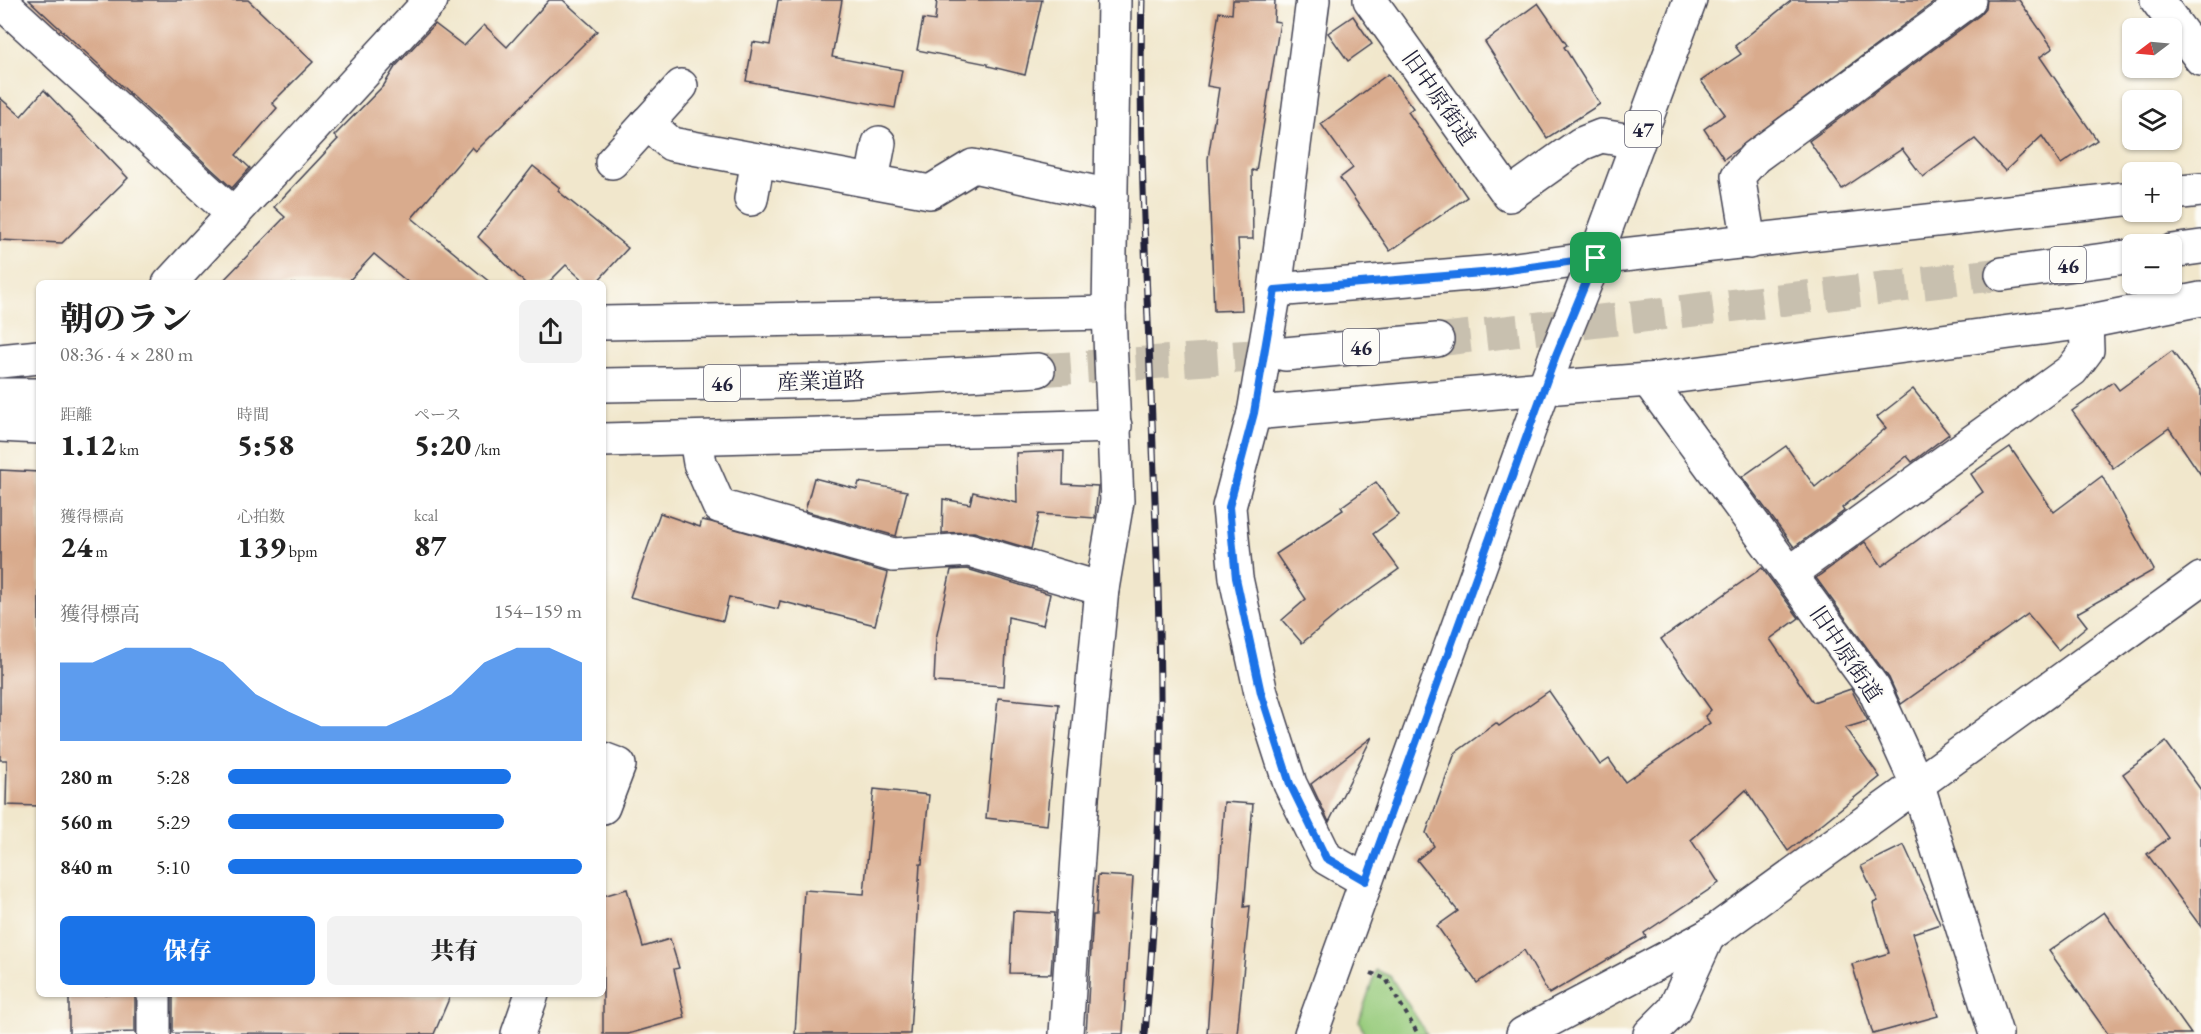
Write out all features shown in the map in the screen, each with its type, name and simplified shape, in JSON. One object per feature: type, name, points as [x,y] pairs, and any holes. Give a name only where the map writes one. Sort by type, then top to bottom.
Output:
[{"type":"street","points":[[173,280],[431,0]]},
{"type":"street","points":[[1066,1034],[1082,798],[1102,589],[1117,501],[1109,313],[1114,0]]},
{"type":"street","points":[[1313,0],[1275,290],[1254,413],[1229,507],[1236,578],[1261,693],[1290,784],[1326,858],[1366,881]]},
{"type":"street","name":"旧中原街道","points":[[1370,0],[1509,195],[1581,144],[1601,136],[1638,142]]},
{"type":"street","name":"47","points":[[1311,1034],[1556,355],[1591,269],[1690,0]]},
{"type":"street","points":[[1749,242],[1738,176],[1755,157],[1969,0]]},
{"type":"street","points":[[2157,0],[2201,59]]},
{"type":"street","points":[[0,1],[234,215]]},
{"type":"street","points":[[612,162],[681,86]]},
{"type":"street","points":[[647,123],[671,144],[930,192],[974,166],[1111,196]]},
{"type":"street","points":[[872,180],[879,143]]},
{"type":"street","points":[[751,199],[758,160]]},
{"type":"street","points":[[2182,192],[2201,190]]},
{"type":"street","points":[[1275,290],[1494,272],[1591,269],[1749,242],[2122,199]]},
{"type":"street","points":[[2182,250],[2201,247]]},
{"type":"street","name":"46","points":[[2002,274],[2122,258]]},
{"type":"street","points":[[1254,413],[1648,380],[2086,322],[2201,298]]},
{"type":"street","points":[[606,323],[1109,313]]},
{"type":"street","points":[[1790,573],[2072,370],[2087,350],[2086,322]]},
{"type":"street","name":"46","points":[[1285,354],[1437,340]]},
{"type":"street","points":[[0,361],[36,357]]},
{"type":"street","name":"産業道路","points":[[606,385],[841,381],[1038,370]]},
{"type":"street","name":"旧中原街道","points":[[1648,380],[1874,688],[1918,786],[1996,1034]]},
{"type":"street","points":[[0,395],[36,395]]},
{"type":"street","points":[[0,425],[36,427]]},
{"type":"street","points":[[606,440],[1115,426]]},
{"type":"street","points":[[696,439],[700,462],[719,506],[893,555],[969,550],[1102,589]]},
{"type":"street","points":[[1523,1034],[1708,936],[2201,579]]},
{"type":"street","points":[[606,760],[619,765],[606,799]]},
{"type":"street","points":[[1650,1034],[1674,1010],[1708,936]]},
{"type":"street","points":[[154,997],[154,1034]]},
{"type":"street","points":[[518,1034],[531,997]]},
{"type":"path","points":[[1369,972],[1386,979],[1418,1034]]},
{"type":"green space","points":[[1376,970],[1390,976],[1427,1034],[1364,1034],[1359,1021]]},
{"type":"building","points":[[29,0],[248,0],[313,62],[272,103],[277,108],[236,155],[250,168],[232,188]]},
{"type":"building","points":[[549,0],[563,0],[597,31],[476,151],[472,147],[412,218],[487,280],[405,280],[374,254],[350,280],[224,280],[285,217],[274,207],[338,139],[334,136],[384,85],[395,67],[435,24],[464,46],[484,25],[507,47]]},
{"type":"building","points":[[778,0],[842,0],[832,57],[902,70],[895,108],[746,81],[753,42],[770,45]]},
{"type":"building","points":[[937,0],[1042,0],[1025,75],[988,66],[988,64],[917,50],[923,19],[935,21]]},
{"type":"building","points":[[1233,0],[1275,0],[1274,21],[1280,22],[1256,171],[1252,170],[1253,239],[1238,239],[1242,310],[1214,311],[1208,159],[1219,88],[1207,86],[1219,12],[1232,14]]},
{"type":"building","points":[[1792,0],[1937,0],[1724,159],[1704,129],[1725,114],[1701,81],[1741,54],[1735,46]]},
{"type":"building","points":[[1987,0],[2019,0],[2053,48],[2040,57],[2097,140],[2061,164],[2042,136],[2005,171],[1975,139],[1923,177],[1902,149],[1842,189],[1809,141],[1980,15],[1986,8]]},
{"type":"building","points":[[1538,3],[1567,45],[1564,47],[1600,104],[1547,138],[1485,42]]},
{"type":"building","points":[[1353,16],[1372,44],[1348,61],[1328,33]]},
{"type":"building","points":[[1388,74],[1413,108],[1408,112],[1467,197],[1390,251],[1340,178],[1353,168],[1321,124]]},
{"type":"building","points":[[44,90],[128,178],[62,243],[0,240],[0,98],[21,116]]},
{"type":"building","points":[[533,166],[560,188],[558,191],[628,248],[599,280],[583,280],[566,265],[551,280],[522,280],[478,237]]},
{"type":"building","points":[[2172,351],[2201,390],[2201,475],[2169,428],[2113,468],[2072,411],[2113,382],[2119,390]]},
{"type":"building","points":[[1913,389],[1949,434],[1912,462],[1907,456],[1842,508],[1844,511],[1794,547],[1742,477],[1786,446],[1815,487],[1886,428],[1877,417]]},
{"type":"building","points":[[2010,447],[2054,512],[2102,476],[2154,570],[2077,613],[2087,626],[2058,650],[2028,614],[1901,704],[1889,678],[1816,578],[1865,542],[1882,566],[1983,492],[1971,474]]},
{"type":"building","points":[[1064,451],[1063,484],[1098,486],[1095,518],[1039,514],[1031,549],[974,532],[942,533],[943,499],[970,504],[973,492],[1017,503],[1016,453]]},
{"type":"building","points":[[0,470],[36,472],[36,806],[6,805],[7,760],[0,760]]},
{"type":"building","points":[[814,478],[857,489],[859,482],[907,491],[896,536],[805,511]]},
{"type":"building","points":[[1376,482],[1399,515],[1373,534],[1399,569],[1344,608],[1302,643],[1282,620],[1306,599],[1276,554],[1343,510],[1341,507]]},
{"type":"building","points":[[660,513],[700,527],[702,520],[711,522],[888,573],[875,625],[780,601],[778,609],[729,597],[723,621],[630,597]]},
{"type":"building","points":[[1762,568],[1799,618],[1770,639],[1813,702],[1851,689],[1868,721],[1845,728],[1880,777],[1788,851],[1746,790],[1691,840],[1719,883],[1644,933],[1646,937],[1549,994],[1524,950],[1477,983],[1437,926],[1458,911],[1417,860],[1434,846],[1426,833],[1455,753],[1496,723],[1499,726],[1549,691],[1600,765],[1609,759],[1625,782],[1710,723],[1705,716],[1711,710],[1661,639]]},
{"type":"building","points":[[967,569],[1050,594],[1043,625],[1008,617],[1004,686],[934,682],[936,639],[951,570]]},
{"type":"building","points":[[998,698],[1059,704],[1047,825],[986,818]]},
{"type":"building","points":[[1372,737],[1329,822],[1311,784]]},
{"type":"building","points":[[2166,742],[2201,790],[2201,927],[2147,854],[2169,838],[2123,774]]},
{"type":"building","points":[[874,789],[929,795],[922,864],[920,864],[910,1034],[795,1034],[804,890],[864,894]]},
{"type":"building","points":[[1224,802],[1253,804],[1244,907],[1250,906],[1237,1034],[1207,1034]]},
{"type":"building","points":[[1904,845],[1940,924],[1913,933],[1938,1016],[1873,1034],[1852,964],[1889,953],[1873,903],[1878,901],[1861,866]]},
{"type":"building","points":[[1098,875],[1133,877],[1123,1034],[1086,1034],[1093,915],[1096,915]]},
{"type":"building","points":[[627,889],[643,947],[670,939],[679,968],[674,969],[685,1018],[628,1034],[603,1034],[603,997],[606,997],[606,895]]},
{"type":"building","points":[[1013,911],[1055,913],[1051,974],[1010,973]]},
{"type":"building","points":[[2104,912],[2191,1034],[2108,1034],[2049,951]]},
{"type":"building","points":[[69,997],[135,997],[135,1032],[69,1034]]},
{"type":"building","points":[[173,997],[450,997],[434,1034],[173,1033]]},
{"type":"tunnel","points":[[1437,340],[2002,274]]},
{"type":"tunnel","points":[[1038,370],[1285,354]]},
{"type":"railway","points":[[1142,0],[1142,168],[1157,564],[1160,720],[1157,862],[1145,1034]]},
{"type":"route","points":[[1596,258],[1556,355],[1366,881],[1326,858],[1290,784],[1261,693],[1236,578],[1229,507],[1254,413],[1275,290],[1494,272],[1596,258]]}]
